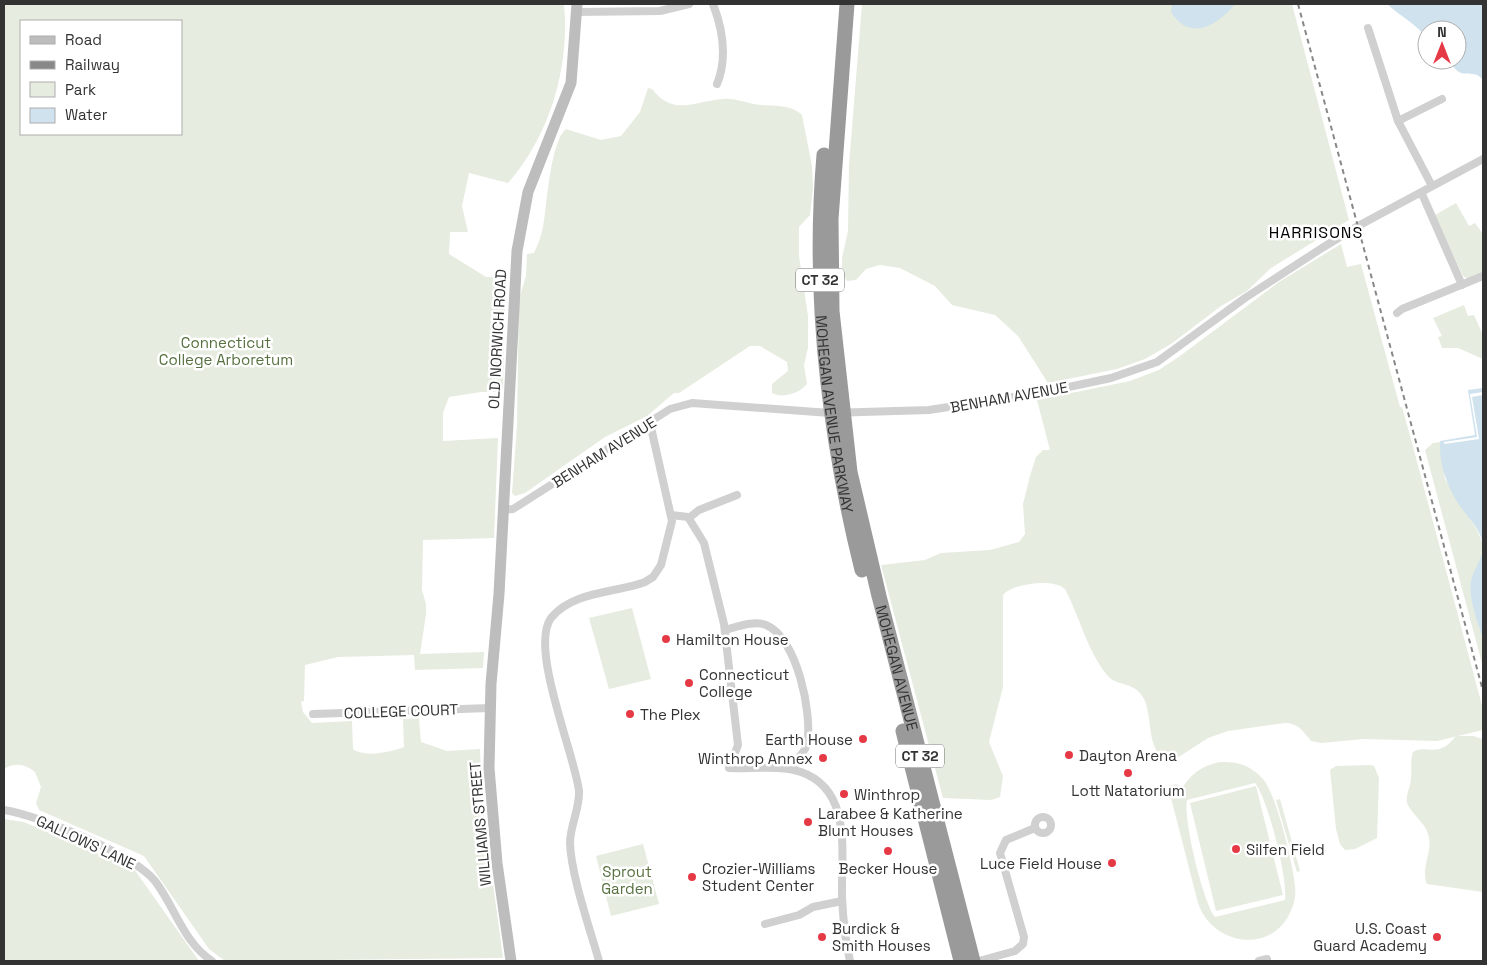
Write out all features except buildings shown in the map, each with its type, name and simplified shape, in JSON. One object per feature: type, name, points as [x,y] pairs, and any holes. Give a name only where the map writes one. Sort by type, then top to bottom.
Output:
[{"type":"highway","name":"MOHEGAN AVENUE PARKWAY","points":[[838,4],[822,176],[820,291],[836,413],[850,472],[863,551]]},
{"type":"highway","name":"MOHEGAN AVENUE PARKWAY","points":[[836,413],[831,219],[847,4]]},
{"type":"highway","name":"MOHEGAN AVENUE","points":[[863,551],[961,961]]},
{"type":"highway","name":"MOHEGAN AVENUE","points":[[863,551],[973,961]]},
{"type":"street","points":[[576,8],[660,11],[689,4]]},
{"type":"street","points":[[713,4],[721,25],[724,50],[722,72],[718,84]]},
{"type":"street","name":"OLD NORWICH ROAD","points":[[491,684],[499,594],[520,230],[528,192],[571,83],[576,8]]},
{"type":"street","points":[[1368,28],[1398,121],[1432,186]]},
{"type":"street","points":[[1398,121],[1442,98]]},
{"type":"street","name":"BENHAM AVENUE","points":[[503,510],[513,509],[670,409],[692,403],[836,413],[937,409],[1045,392],[1111,378],[1138,370],[1157,362],[1245,298],[1322,248],[1358,226],[1422,194],[1432,186],[1483,159]]},
{"type":"street","points":[[1422,194],[1462,285]]},
{"type":"street","points":[[1397,313],[1402,309],[1483,276]]},
{"type":"street","points":[[599,961],[571,852],[572,829],[578,788],[551,690],[546,644],[550,619],[559,610],[578,600],[638,585],[651,579],[658,570],[664,554],[671,515],[650,423]]},
{"type":"street","points":[[689,518],[698,510],[737,495]]},
{"type":"street","points":[[671,515],[689,518],[700,533],[708,556],[725,630],[738,745],[729,768],[792,769],[820,782],[833,799],[844,840],[842,901],[850,961]]},
{"type":"street","points":[[725,630],[753,624],[767,626],[784,640],[793,656],[808,720],[806,748],[794,762],[792,769]]},
{"type":"street","name":"WILLIAMS STREET","points":[[491,684],[489,768],[492,809],[511,961]]},
{"type":"street","name":"COLLEGE COURT","points":[[313,714],[490,708]]},
{"type":"street","name":"GALLOWS LANE","points":[[4,810],[32,816],[130,860],[155,881],[190,941],[202,955],[212,961]]},
{"type":"street","points":[[979,961],[993,959],[1018,950],[1024,942],[1001,850],[1006,840],[1035,828]]},
{"type":"street","points":[[765,924],[799,915],[813,907],[842,901]]},
{"type":"green space","name":"Connecticut College Arboretum","points":[[4,4],[564,4],[564,52],[560,76],[546,122],[535,144],[523,164],[508,183],[469,173],[462,206],[468,232],[450,232],[449,254],[486,277],[506,278],[503,388],[501,392],[481,392],[449,397],[443,413],[443,441],[498,438],[494,538],[423,540],[422,590],[426,604],[426,614],[420,654],[484,652],[483,668],[415,670],[414,655],[338,657],[305,665],[304,701],[301,702],[303,712],[312,723],[352,721],[353,749],[358,752],[371,754],[404,747],[403,719],[419,718],[421,742],[447,751],[480,749],[482,802],[503,958],[225,961],[209,949],[144,856],[39,810],[36,803],[41,787],[35,772],[28,767],[20,765],[4,769]]},
{"type":"green space","points":[[862,4],[1292,4],[1349,220],[1271,268],[1247,291],[1221,306],[1171,344],[1145,359],[1117,369],[1048,383],[1018,336],[995,315],[952,305],[935,286],[900,268],[880,265],[866,269],[856,280],[847,281],[842,273],[842,258],[848,231],[849,165]]},
{"type":"green space","points":[[648,88],[652,89],[660,98],[668,103],[676,105],[731,99],[754,104],[786,107],[802,115],[812,166],[813,188],[810,215],[799,227],[799,256],[808,316],[808,348],[804,365],[807,384],[791,394],[776,395],[772,393],[772,384],[788,371],[787,362],[760,346],[750,346],[679,393],[674,393],[647,416],[605,437],[525,493],[515,496],[512,493],[517,426],[519,299],[526,276],[527,254],[534,253],[542,230],[556,147],[566,129],[601,140],[621,136],[640,112]]},
{"type":"green space","points":[[1456,203],[1469,226],[1475,223],[1483,234],[1483,273],[1468,279],[1463,276],[1435,215]]},
{"type":"green space","points":[[1341,244],[1347,267],[1361,264],[1400,407],[1402,407],[1412,443],[1483,709],[1483,730],[1437,741],[1364,739],[1321,743],[1311,741],[1297,726],[1285,723],[1228,731],[1208,738],[1174,760],[1165,759],[1159,754],[1152,740],[1147,706],[1144,699],[1136,689],[1116,682],[1107,675],[1094,655],[1065,589],[1052,584],[1034,583],[1015,587],[1003,595],[1003,687],[989,742],[1003,776],[1000,797],[991,800],[943,798],[881,565],[925,560],[941,553],[990,550],[1019,542],[1025,534],[1023,504],[1036,457],[1043,450],[1050,450],[1037,400],[1130,381],[1159,370],[1279,282]]},
{"type":"green space","points":[[1464,305],[1468,316],[1474,315],[1483,335],[1483,359],[1458,348],[1442,348],[1438,337],[1442,336],[1433,318]]},
{"type":"green space","points":[[1440,442],[1445,479],[1477,530],[1483,544],[1481,558],[1472,577],[1471,595],[1483,641],[1483,667],[1425,450],[1433,443]]},
{"type":"green space","points":[[632,608],[651,679],[609,689],[589,618]]},
{"type":"green space","points":[[1456,736],[1473,736],[1483,739],[1483,892],[1427,884],[1425,871],[1429,847],[1428,834],[1407,802],[1413,752],[1417,750],[1440,749]]},
{"type":"green space","points":[[1214,763],[1238,763],[1253,770],[1262,778],[1273,798],[1287,846],[1294,876],[1295,897],[1293,905],[1284,923],[1272,933],[1259,939],[1244,940],[1230,936],[1217,929],[1206,918],[1198,903],[1168,786],[1177,784],[1180,792],[1192,776],[1202,768]],"holes":[[[1255,783],[1266,805],[1276,840],[1283,875],[1285,900],[1215,917],[1205,895],[1195,860],[1188,824],[1187,800]]]},
{"type":"green space","points":[[1336,766],[1374,766],[1379,778],[1377,838],[1355,849],[1345,850],[1340,844],[1336,829],[1330,770]]},
{"type":"green space","name":"Silfen Field","points":[[1256,786],[1283,895],[1216,911],[1190,803]]},
{"type":"green space","points":[[1280,799],[1300,871],[1297,872],[1276,800]]},
{"type":"green space","points":[[4,819],[24,822],[134,869],[199,961],[4,961]]},
{"type":"green space","name":"Sprout Garden","points":[[643,844],[659,904],[611,916],[596,856]]},
{"type":"water","points":[[1172,4],[1235,4],[1212,24],[1203,28],[1195,28],[1186,27],[1178,21],[1171,12]]},
{"type":"water","points":[[1387,4],[1483,4],[1483,80],[1475,74],[1462,73],[1457,70],[1467,70],[1467,20],[1417,20],[1417,27]]},
{"type":"water","points":[[1483,388],[1483,545],[1479,533],[1459,505],[1447,481],[1441,461],[1440,441],[1475,435],[1468,390]]},
{"type":"water","points":[[1483,550],[1483,641],[1472,604],[1470,589],[1472,577]]},
{"type":"pier","points":[[1483,392],[1483,395],[1472,397],[1479,439],[1444,444],[1444,442],[1477,437],[1470,394]]},
{"type":"railway","points":[[1298,4],[1483,691]]},
{"type":"place","name":"Hamilton House","points":[[666,639]]},
{"type":"place","name":"Connecticut College","points":[[689,683]]},
{"type":"place","name":"The Plex","points":[[630,714]]},
{"type":"place","name":"Earth House","points":[[863,739]]},
{"type":"place","name":"Dayton Arena","points":[[1069,755]]},
{"type":"place","name":"Winthrop Annex","points":[[823,758]]},
{"type":"place","name":"Lott Natatorium","points":[[1128,773]]},
{"type":"place","name":"Winthrop","points":[[844,794]]},
{"type":"place","name":"Larabee & Katherine Blunt Houses","points":[[808,822]]},
{"type":"place","name":"Silfen Field","points":[[1236,849]]},
{"type":"place","name":"Becker House","points":[[888,851]]},
{"type":"place","name":"Luce Field House","points":[[1112,863]]},
{"type":"place","name":"Crozier-Williams Student Center","points":[[692,877]]},
{"type":"place","name":"Burdick & Smith Houses","points":[[822,937]]},
{"type":"place","name":"U.S. Coast Guard Academy","points":[[1437,937]]},
{"type":"district","name":"HARRISONS","points":[[1316,232]]}]
